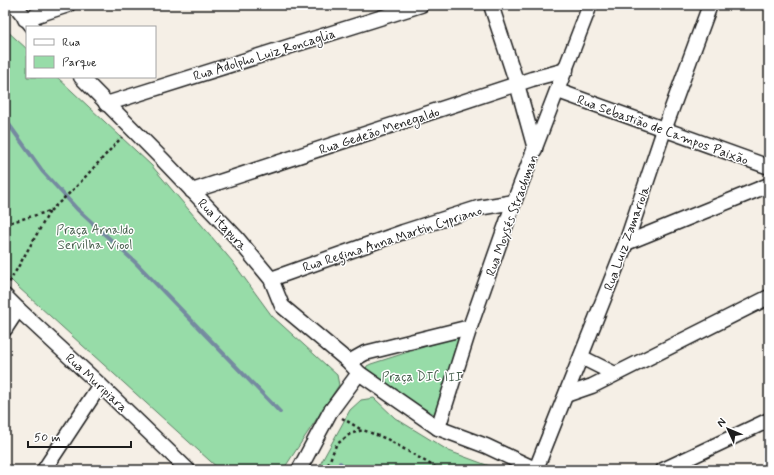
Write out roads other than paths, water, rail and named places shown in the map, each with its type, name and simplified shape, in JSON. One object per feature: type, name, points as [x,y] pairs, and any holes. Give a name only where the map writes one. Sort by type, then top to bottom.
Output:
[{"type":"street","points":[[15,5],[29,23],[68,5]]},
{"type":"street","name":"Rua Adolpho Luiz Roncaglia","points":[[106,104],[421,5]]},
{"type":"street","points":[[491,5],[517,84],[535,149]]},
{"type":"street","name":"Rua Moysés Strachman","points":[[438,428],[470,327],[514,202],[590,5]]},
{"type":"street","name":"Rua Luiz Zamariola","points":[[537,470],[626,243],[664,130],[710,5]]},
{"type":"street","name":"Rua Gedeão Menegaldo","points":[[192,191],[517,84],[566,70]]},
{"type":"street","name":"Rua Itapura","points":[[82,78],[236,237],[271,279],[282,306],[349,362],[359,373],[438,428],[486,446],[537,470]]},
{"type":"street","name":"Rua Sebastião de Campos Paixão","points":[[558,91],[664,130],[769,166]]},
{"type":"street","points":[[626,243],[769,185]]},
{"type":"street","name":"Rua Regina Anna Martin Cypriano","points":[[271,279],[402,232],[478,208],[514,202]]},
{"type":"street","name":"Rua Muripiara","points":[[5,296],[18,310],[100,385],[182,468]]},
{"type":"street","points":[[566,395],[592,386],[769,297]]},
{"type":"street","points":[[5,329],[18,310]]},
{"type":"street","points":[[349,362],[365,353],[470,327]]},
{"type":"street","points":[[581,356],[615,374]]},
{"type":"street","points":[[299,470],[330,412],[359,373]]},
{"type":"street","points":[[44,470],[100,385]]},
{"type":"street","points":[[663,470],[769,420]]},
{"type":"waterway","points":[[5,119],[43,172],[77,209],[135,262],[280,412]]},
{"type":"waterway","points":[[340,463],[347,470]]},
{"type":"park label","name":"Praça Arnaldo Servilha Viool","points":[[95,236]]},
{"type":"park label","name":"Praça DIC III","points":[[422,376]]}]
